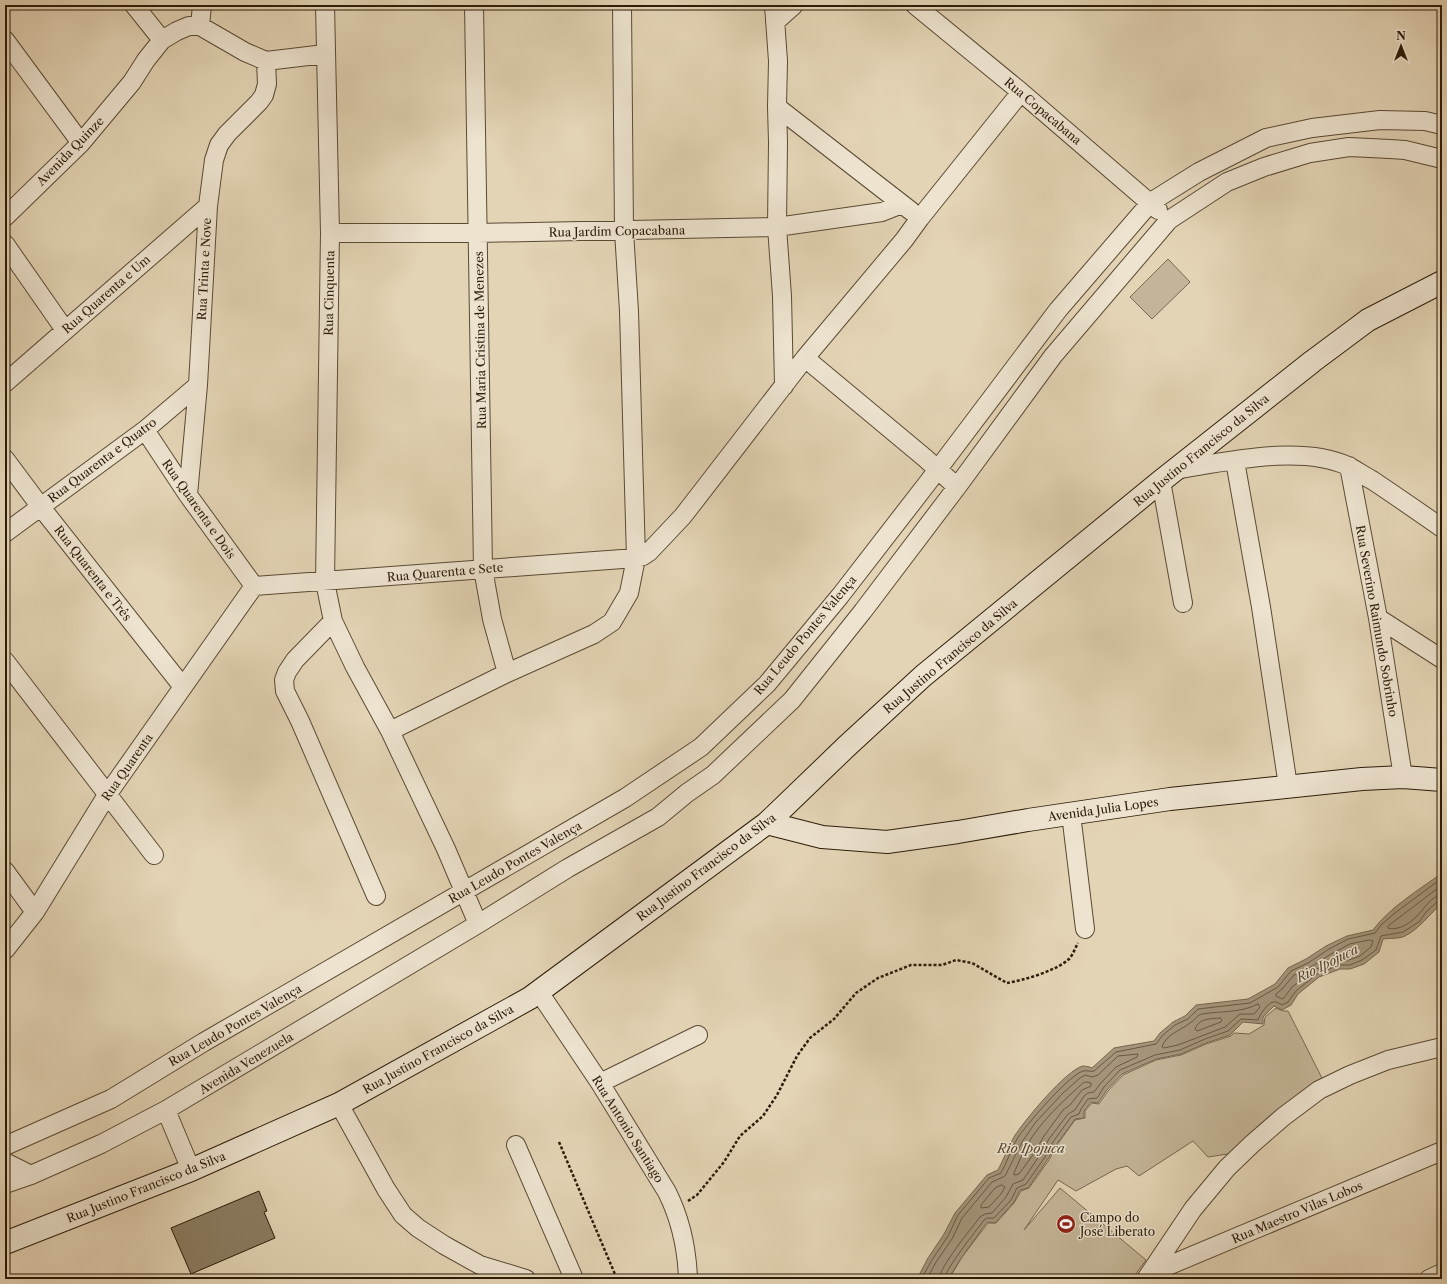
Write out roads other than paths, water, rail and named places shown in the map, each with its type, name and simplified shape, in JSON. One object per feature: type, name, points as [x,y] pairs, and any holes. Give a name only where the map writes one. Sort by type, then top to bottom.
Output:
[{"type":"main road","name":"Rua Justino Francisco da Silva","points":[[5,1243],[191,1170],[339,1104],[513,1008],[539,992],[767,823],[923,676],[1168,476],[1313,361],[1368,320],[1442,282]]},
{"type":"main road","name":"Avenida Julia Lopes","points":[[767,823],[822,837],[887,842],[1170,799],[1288,786],[1403,777],[1442,780]]},
{"type":"street","points":[[134,5],[162,40],[189,26],[200,26],[245,52],[266,61],[325,54]]},
{"type":"street","points":[[200,26],[202,5]]},
{"type":"street","name":"Rua Cinquenta","points":[[325,5],[330,233],[325,582],[333,622],[355,667],[390,731],[446,849],[478,924]]},
{"type":"street","name":"Rua Maria Cristina de Menezes","points":[[474,5],[483,569],[492,619],[507,673]]},
{"type":"street","points":[[390,731],[507,673],[594,634],[612,622],[629,593],[636,558],[629,311],[624,231],[622,5]]},
{"type":"street","points":[[784,386],[782,296],[777,227],[778,61],[775,14],[794,5]]},
{"type":"street","name":"Rua Copacabana","points":[[915,5],[1151,202],[1169,220]]},
{"type":"street","points":[[5,40],[81,143]]},
{"type":"street","name":"Avenida Quinze","points":[[5,217],[81,143],[132,82],[146,60],[162,40]]},
{"type":"street","name":"Rua Trinta e Nove","points":[[188,495],[198,385],[208,206],[214,160],[219,145],[232,128],[259,102],[264,94],[267,84],[266,61]]},
{"type":"street","points":[[636,558],[649,552],[683,516],[805,358],[904,240],[1021,92]]},
{"type":"street","points":[[777,107],[920,218]]},
{"type":"street","name":"Rua Leudo Pontes Valença","points":[[5,1146],[111,1099],[204,1042],[625,798],[701,747],[767,684],[840,596],[1058,310],[1151,202],[1199,172],[1266,138],[1312,128],[1380,120],[1425,121],[1442,125]]},
{"type":"street","points":[[478,924],[568,868],[658,817],[713,775],[792,700],[863,611],[957,487],[1053,356],[1169,220],[1227,182],[1264,166],[1310,153],[1349,147],[1390,148],[1442,159]]},
{"type":"street","name":"Rua Jardim Copacabana","points":[[330,233],[478,233],[777,227],[882,212],[902,204]]},
{"type":"street","name":"Rua Quarenta e Um","points":[[5,383],[208,206]]},
{"type":"street","points":[[5,244],[66,330]]},
{"type":"street","points":[[805,358],[938,469],[957,487]]},
{"type":"street","name":"Rua Quarenta e Quatro","points":[[5,533],[145,430],[198,385]]},
{"type":"street","name":"Rua Quarenta e Dois","points":[[145,430],[188,495],[254,586]]},
{"type":"street","points":[[1183,604],[1168,476],[1235,461],[1268,457],[1299,456],[1329,460],[1349,466],[1442,528]]},
{"type":"street","name":"Rua Quarenta e Três","points":[[5,458],[40,506],[183,687]]},
{"type":"street","points":[[1235,461],[1261,607],[1288,786]]},
{"type":"street","name":"Rua Severino Raimundo Sobrinho","points":[[1349,466],[1378,618],[1403,777]]},
{"type":"street","name":"Rua Quarenta e Sete","points":[[254,586],[325,582],[636,558]]},
{"type":"street","name":"Rua Quarenta","points":[[5,950],[35,912],[107,795],[254,586]]},
{"type":"street","points":[[1378,618],[1442,659]]},
{"type":"street","points":[[333,622],[295,660],[287,672],[284,680],[285,692],[300,721],[376,896]]},
{"type":"street","points":[[5,661],[154,855]]},
{"type":"street","points":[[1071,814],[1085,929]]},
{"type":"street","points":[[5,872],[35,912]]},
{"type":"street","name":"Avenida Venezuela","points":[[5,1184],[31,1175],[101,1144],[166,1110],[478,924]]},
{"type":"street","name":"Rua Antonio Santiago","points":[[539,992],[600,1083],[674,1205],[685,1252],[688,1279]]},
{"type":"street","points":[[600,1083],[698,1035]]},
{"type":"street","points":[[1148,1276],[1194,1209],[1227,1168],[1283,1117],[1319,1090],[1350,1075],[1388,1060],[1442,1047]]},
{"type":"street","points":[[339,1104],[386,1189],[403,1214],[418,1228],[444,1245],[480,1265],[526,1279]]},
{"type":"street","points":[[166,1110],[191,1170]]},
{"type":"street","points":[[516,1145],[574,1279]]},
{"type":"street","name":"Rua Maestro Vilas Lobos","points":[[1148,1276],[1442,1151]]},
{"type":"street","points":[[5,1162],[31,1175]]},
{"type":"street","points":[[1429,1279],[1442,1273]]},
{"type":"water","name":"Rio Ipojuca","points":[[1442,873],[1442,903],[1410,933],[1400,938],[1383,939],[1379,952],[1364,964],[1350,969],[1340,969],[1319,977],[1298,994],[1291,1005],[1282,1010],[1274,1006],[1263,1017],[1263,1024],[1243,1022],[1230,1035],[1206,1043],[1181,1054],[1156,1059],[1122,1074],[1107,1090],[1098,1103],[1091,1102],[1084,1111],[1084,1118],[1075,1119],[1028,1188],[1020,1190],[1014,1202],[995,1223],[987,1222],[948,1279],[917,1279],[955,1213],[987,1175],[998,1170],[1019,1130],[1046,1097],[1076,1069],[1083,1066],[1092,1068],[1114,1048],[1154,1041],[1160,1033],[1173,1022],[1185,1016],[1196,1005],[1248,999],[1275,984],[1288,968],[1306,959],[1326,946],[1347,936],[1373,930],[1396,906]]},
{"type":"place","name":"Campo do José Liberato","points":[[1066,1224]]}]
